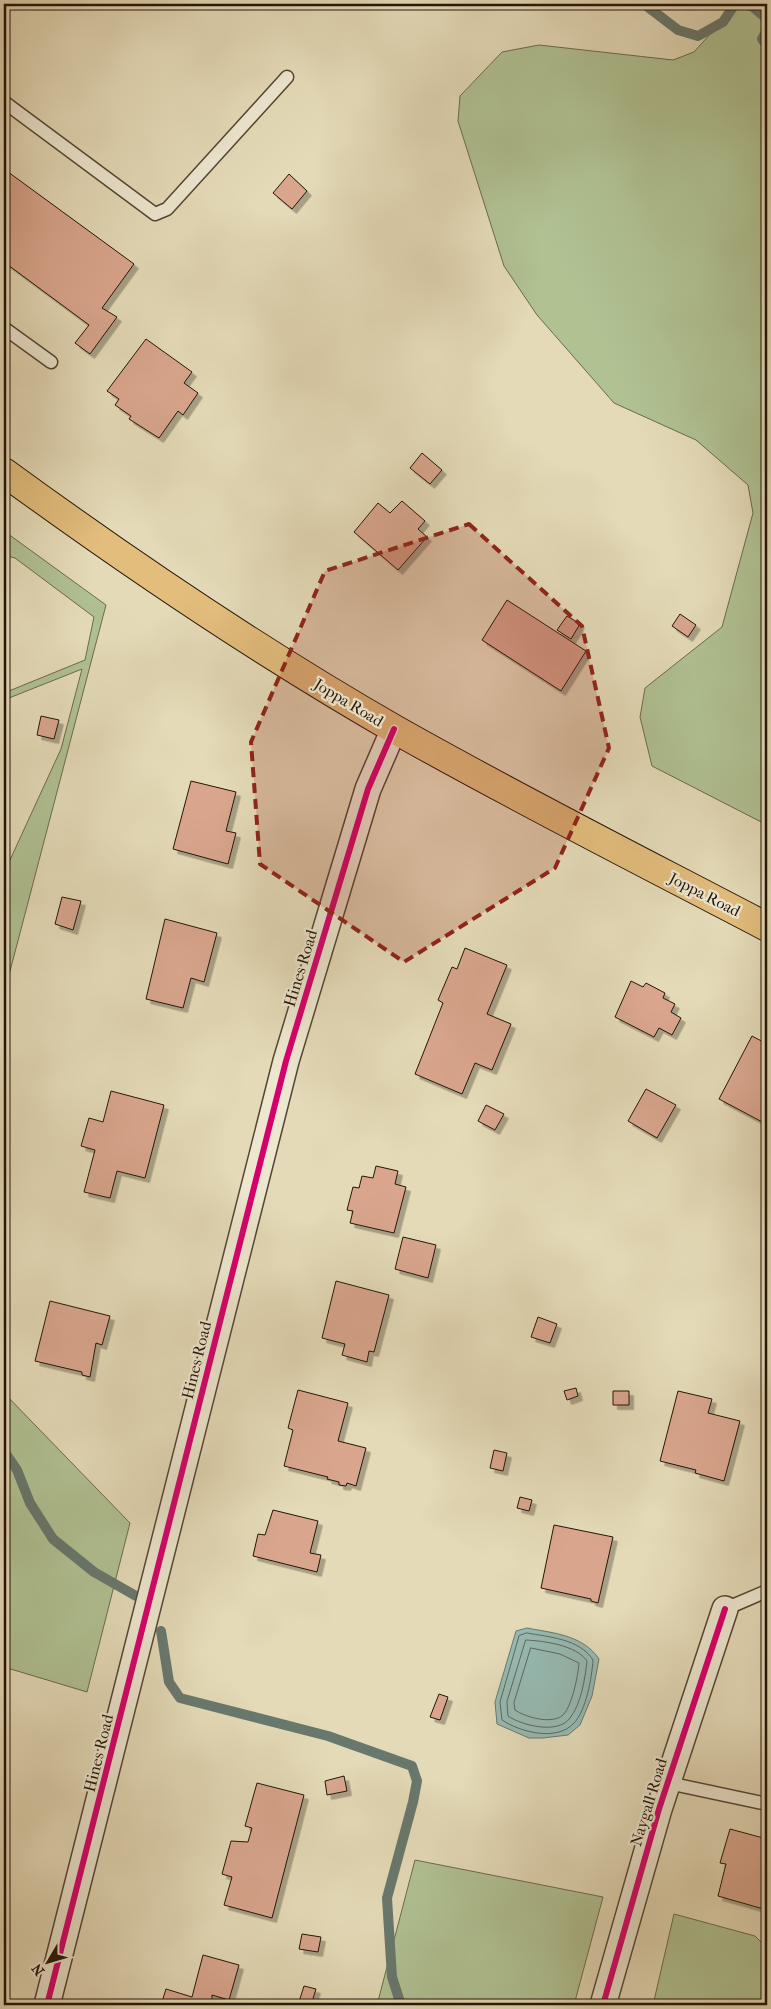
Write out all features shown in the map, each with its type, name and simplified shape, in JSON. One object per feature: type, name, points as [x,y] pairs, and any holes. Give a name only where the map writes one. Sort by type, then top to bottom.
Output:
[{"type":"main road","name":"Joppa Road","points":[[4,472],[169,589],[394,729],[550,814],[767,926]]},
{"type":"street","name":"Hines Road","points":[[47,2005],[286,1060],[368,789],[394,729]]},
{"type":"street","name":"Naygall Road","points":[[603,2005],[668,1783],[725,1609]]},
{"type":"lane","points":[[4,102],[155,214],[167,209],[286,77]]},
{"type":"lane","points":[[4,328],[51,362]]},
{"type":"lane","points":[[725,1609],[767,1591]]},
{"type":"lane","points":[[668,1783],[767,1804]]},
{"type":"highlighted area","points":[[469,524],[582,626],[609,748],[555,868],[404,962],[260,864],[251,742],[325,571]]},
{"type":"green space","points":[[737,4],[767,4],[767,825],[652,766],[640,717],[645,688],[722,627],[753,513],[748,485],[696,440],[614,403],[537,315],[504,266],[458,121],[460,96],[502,52],[539,45],[673,60],[694,52]]},
{"type":"green space","points":[[4,531],[106,605],[4,994],[4,873],[61,749],[82,669],[4,700],[4,693],[85,660],[94,617],[15,558],[4,555]]},
{"type":"green space","points":[[4,1393],[130,1523],[87,1692],[4,1667]]},
{"type":"green space","points":[[415,1860],[603,1897],[574,2005],[377,2005]]},
{"type":"green space","points":[[674,1914],[755,1936],[767,1948],[767,2005],[653,2005]]},
{"type":"water","points":[[527,1628],[567,1636],[585,1645],[599,1659],[592,1696],[580,1725],[568,1735],[529,1738],[497,1724],[495,1702],[516,1631]]},
{"type":"building","points":[[4,169],[134,264],[102,308],[117,317],[90,354],[75,343],[89,325],[4,262]]},
{"type":"building","points":[[289,174],[307,191],[292,209],[273,193]]},
{"type":"building","points":[[146,339],[192,372],[184,383],[198,393],[183,415],[178,411],[159,438],[129,419],[131,416],[115,405],[119,399],[107,391]]},
{"type":"building","points":[[422,453],[442,470],[430,484],[410,468]]},
{"type":"building","points":[[402,501],[425,521],[418,529],[427,537],[398,570],[354,532],[378,503],[390,513]]},
{"type":"building","points":[[507,600],[586,651],[561,691],[482,640]]},
{"type":"building","points":[[680,614],[696,625],[688,637],[672,626]]},
{"type":"building","points":[[567,616],[580,624],[571,639],[557,630]]},
{"type":"building","points":[[41,716],[59,720],[54,739],[37,735]]},
{"type":"building","points":[[191,781],[236,792],[226,831],[236,833],[228,864],[173,849]]},
{"type":"building","points":[[62,897],[81,901],[73,930],[55,924]]},
{"type":"building","points":[[165,919],[217,933],[204,982],[191,978],[183,1008],[146,999]]},
{"type":"building","points":[[465,948],[507,965],[487,1014],[511,1024],[492,1070],[475,1063],[462,1094],[415,1074],[443,1003],[438,1000],[452,967],[457,969]]},
{"type":"building","points":[[631,981],[643,987],[646,983],[665,993],[663,998],[675,1004],[671,1012],[681,1018],[672,1035],[659,1028],[654,1037],[615,1017]]},
{"type":"building","points":[[752,1036],[767,1044],[766,1124],[719,1099]]},
{"type":"building","points":[[646,1089],[676,1105],[657,1138],[628,1121]]},
{"type":"building","points":[[111,1091],[164,1105],[145,1178],[117,1171],[110,1198],[84,1192],[95,1150],[81,1146],[89,1118],[103,1122]]},
{"type":"building","points":[[486,1105],[504,1114],[495,1130],[478,1121]]},
{"type":"building","points":[[376,1166],[398,1171],[395,1184],[406,1187],[394,1233],[350,1223],[353,1211],[347,1210],[353,1187],[359,1188],[362,1176],[373,1178]]},
{"type":"building","points":[[403,1237],[436,1245],[428,1278],[395,1269]]},
{"type":"building","points":[[336,1281],[389,1295],[374,1352],[369,1351],[367,1362],[342,1355],[345,1344],[322,1338]]},
{"type":"building","points":[[50,1301],[110,1316],[102,1345],[96,1343],[90,1377],[82,1375],[82,1372],[35,1361]]},
{"type":"building","points":[[538,1317],[557,1324],[550,1343],[531,1337]]},
{"type":"building","points":[[576,1388],[578,1396],[567,1400],[564,1391]]},
{"type":"building","points":[[298,1390],[348,1403],[338,1441],[366,1448],[356,1486],[347,1483],[346,1486],[339,1485],[339,1482],[327,1479],[328,1477],[284,1466],[293,1430],[288,1428]]},
{"type":"building","points":[[613,1391],[629,1391],[629,1405],[613,1405]]},
{"type":"building","points":[[678,1391],[712,1399],[708,1413],[740,1421],[724,1481],[695,1473],[696,1470],[660,1461]]},
{"type":"building","points":[[494,1450],[507,1453],[503,1471],[490,1468]]},
{"type":"building","points":[[520,1497],[532,1500],[529,1511],[517,1508]]},
{"type":"building","points":[[273,1510],[318,1521],[310,1553],[321,1555],[317,1572],[253,1556],[258,1534],[265,1535]]},
{"type":"building","points":[[554,1525],[613,1537],[598,1603],[591,1601],[591,1599],[541,1588]]},
{"type":"building","points":[[439,1694],[448,1697],[440,1720],[430,1717]]},
{"type":"building","points":[[344,1776],[347,1791],[327,1795],[325,1781]]},
{"type":"building","points":[[257,1783],[304,1795],[272,1918],[224,1905],[232,1877],[222,1874],[231,1841],[248,1842],[252,1828],[245,1826]]},
{"type":"building","points":[[730,1829],[767,1839],[767,1910],[718,1896],[726,1864],[720,1863]]},
{"type":"building","points":[[302,1934],[321,1937],[318,1952],[299,1949]]},
{"type":"building","points":[[203,1955],[239,1965],[229,2000],[212,1995],[212,2005],[161,2005],[166,1989],[192,1997]]},
{"type":"building","points":[[304,1986],[316,1989],[311,2005],[298,2005]]},
{"type":"waterway","points":[[644,4],[678,30],[698,36],[723,22],[735,4]]},
{"type":"waterway","points":[[744,4],[753,7],[767,19]]},
{"type":"waterway","points":[[767,30],[762,39],[767,45]]},
{"type":"waterway","points":[[4,1451],[17,1470],[30,1503],[53,1539],[94,1572],[136,1596]]},
{"type":"waterway","points":[[161,1631],[169,1682],[180,1698],[328,1736],[412,1766],[417,1781],[387,1898],[392,1977],[401,2005]]},
{"type":"cycle path","points":[[47,2005],[286,1061],[368,789],[394,729]]},
{"type":"cycle path","points":[[603,2005],[659,1809],[725,1609]]}]
